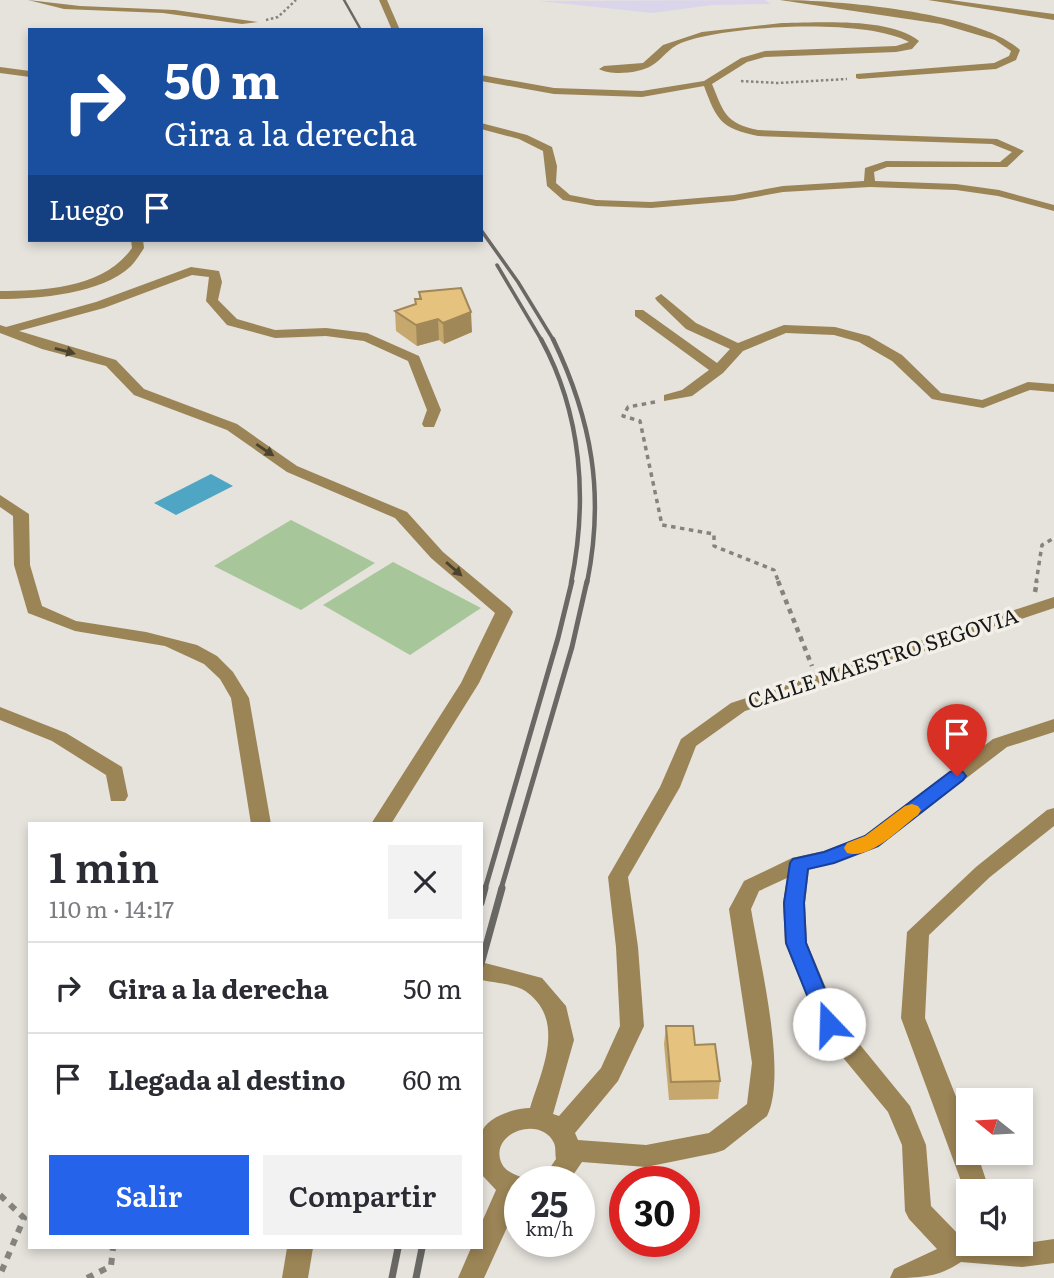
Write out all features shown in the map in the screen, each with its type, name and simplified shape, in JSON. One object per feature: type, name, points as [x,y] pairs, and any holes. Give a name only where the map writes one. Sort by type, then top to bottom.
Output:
[{"type":"street","points":[[32,0],[47,5],[164,10],[225,22],[254,22]]},
{"type":"street","points":[[383,0],[395,28]]},
{"type":"street","points":[[784,0],[931,20],[990,34],[1016,50],[1013,58],[996,66],[859,76]]},
{"type":"street","points":[[932,0],[1054,15]]},
{"type":"street","points":[[951,0],[1054,15]]},
{"type":"street","points":[[483,78],[554,91],[606,95],[642,94],[711,80],[732,65],[765,54],[896,49],[909,47],[915,41],[905,34],[893,31],[848,27],[741,28],[708,33],[681,41],[665,48],[649,64],[604,69]]},
{"type":"street","points":[[0,70],[28,74]]},
{"type":"street","points":[[711,80],[720,117],[732,128],[758,133],[993,141],[1019,151],[1003,165],[886,164],[869,170],[870,184]]},
{"type":"street","points":[[483,127],[523,137],[548,149],[552,166],[551,184],[567,198],[651,205],[734,198],[783,189],[870,184],[978,190],[1054,208]]},
{"type":"street","points":[[483,131],[523,137]]},
{"type":"street","points":[[0,295],[30,295],[89,283],[126,265],[138,248],[137,242]]},
{"type":"street","points":[[3,330],[100,306],[191,271],[215,274],[212,301],[232,322],[275,334],[326,332],[367,337],[414,359],[435,410],[429,424]]},
{"type":"street","points":[[661,298],[691,326],[737,348]]},
{"type":"street","points":[[639,313],[718,370]]},
{"type":"street","points":[[669,398],[687,393],[718,370],[737,348],[784,329],[835,331],[863,338],[897,358],[937,396],[983,404],[1028,386],[1054,388]]},
{"type":"street","points":[[3,330],[47,346],[111,363],[139,392],[232,428],[292,469],[401,515],[438,555],[504,612],[470,683],[382,822]]},
{"type":"street","points":[[0,500],[21,514],[22,565],[34,610],[73,626],[141,634],[205,654],[232,679],[240,698],[261,822]]},
{"type":"street","name":"CALLE MAESTRO SEGOVIA","points":[[566,1166],[569,1162],[565,1140],[610,1074],[632,1026],[627,947],[618,877],[670,787],[688,743],[738,707],[1054,602]]},
{"type":"street","points":[[0,713],[59,737],[115,772],[118,796]]},
{"type":"street","points":[[504,1181],[492,1170],[487,1158],[487,1146],[492,1135],[512,1120],[539,1118],[565,1140],[646,1156],[715,1142],[758,1109],[764,1063],[740,909],[751,886],[799,863],[827,858],[871,841],[1000,743],[1054,724]]},
{"type":"street","points":[[973,1179],[913,1018],[918,932],[984,872],[1054,815]]},
{"type":"street","points":[[799,863],[794,903],[796,943],[829,1024],[898,1106],[914,1145],[918,1211],[956,1238]]},
{"type":"street","points":[[483,971],[534,984],[555,1006],[562,1040],[539,1118]]},
{"type":"street","points":[[471,1278],[504,1211]]},
{"type":"street","points":[[903,1278],[941,1262],[956,1248]]},
{"type":"street","points":[[295,1278],[300,1249]]},
{"type":"street","points":[[1033,1254],[1054,1251]]},
{"type":"path","points":[[254,22],[278,17],[296,0]]},
{"type":"path","points":[[711,80],[778,83],[859,76]]},
{"type":"path","points":[[669,398],[628,407],[624,416],[640,421],[662,526],[683,533],[697,530],[714,534],[714,546],[774,570],[817,679]]},
{"type":"path","points":[[1032,610],[1042,545],[1054,538]]},
{"type":"path","points":[[0,1195],[24,1217],[0,1275]]},
{"type":"path","points":[[87,1278],[111,1266],[113,1249]]},
{"type":"shaded area","points":[[765,0],[771,4],[712,5],[652,13],[539,1]]},
{"type":"green space","points":[[291,520],[375,563],[301,610],[214,566]]},
{"type":"green space","points":[[393,562],[481,608],[410,655],[323,605]]},
{"type":"water","points":[[211,474],[233,486],[176,515],[154,503]]},
{"type":"building","points":[[461,288],[471,312],[443,323],[438,319],[416,325],[395,311],[416,304],[415,299],[421,299],[419,292]]},
{"type":"building","points":[[666,1026],[693,1026],[695,1045],[715,1044],[720,1081],[671,1082]]},
{"type":"railway","points":[[344,0],[360,28]]},
{"type":"railway","points":[[483,233],[518,282],[554,340]]},
{"type":"railway","points":[[497,265],[542,341]]},
{"type":"railway","points":[[554,340],[577,399],[591,458],[595,519],[587,583]]},
{"type":"railway","points":[[542,341],[565,397],[578,458],[579,520],[571,583]]},
{"type":"railway","points":[[485,889],[572,581]]},
{"type":"railway","points":[[501,889],[572,647],[587,581]]},
{"type":"railway","points":[[483,896],[485,888]]},
{"type":"railway","points":[[483,957],[502,888]]},
{"type":"railway","points":[[392,1278],[398,1249]]},
{"type":"railway","points":[[416,1278],[422,1249]]},
{"type":"slow traffic","points":[[853,848],[871,841],[912,810]]},
{"type":"route","points":[[829,1024],[796,943],[794,903],[799,863],[827,858],[871,841],[957,776]]}]
